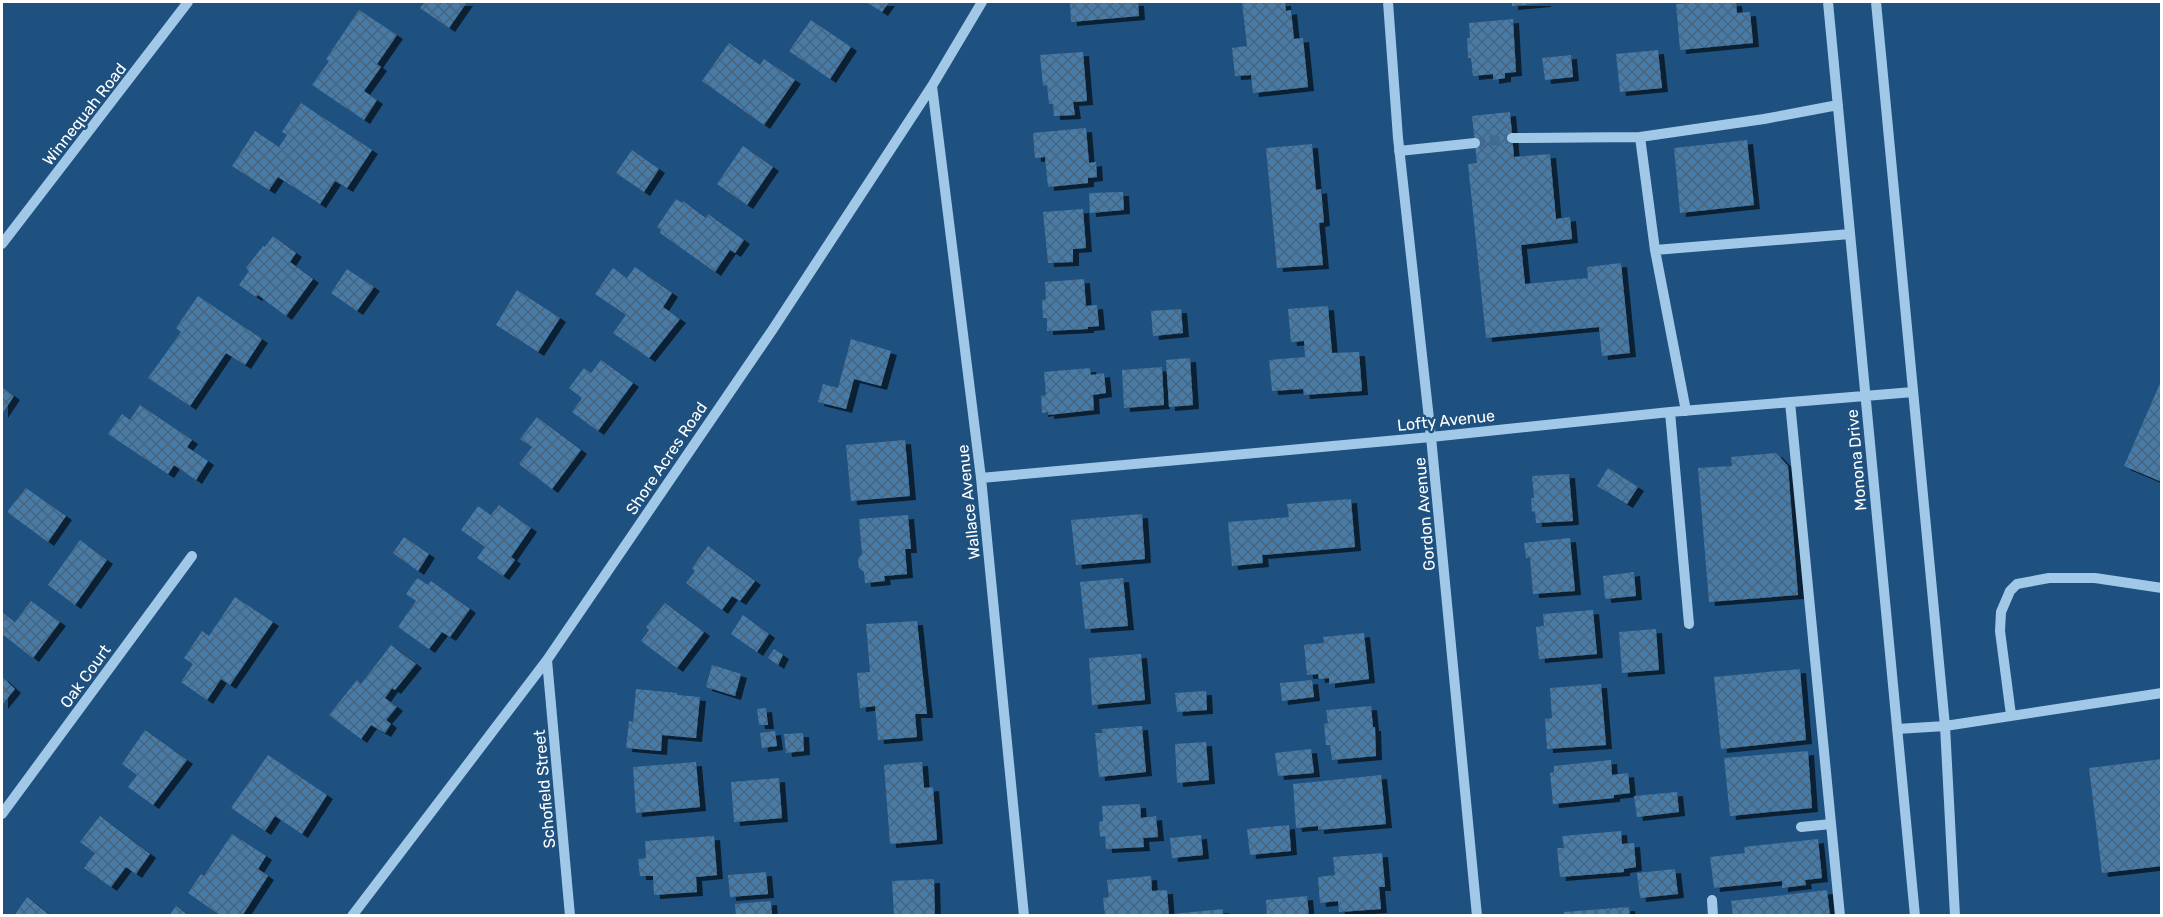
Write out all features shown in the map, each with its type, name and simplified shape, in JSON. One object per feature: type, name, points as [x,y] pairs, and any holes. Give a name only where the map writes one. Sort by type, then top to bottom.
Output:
[{"type":"street","name":"Winnequah Road","points":[[2,244],[188,2]]},
{"type":"street","name":"Shore Acres Road","points":[[352,915],[547,660],[773,329],[932,86],[982,2]]},
{"type":"street","name":"Gordon Avenue","points":[[1388,2],[1399,151],[1431,437],[1477,915]]},
{"type":"street","name":"Monona Drive","points":[[1828,2],[1915,915]]},
{"type":"street","points":[[1876,2],[1945,726],[1955,915]]},
{"type":"street","name":"Wallace Avenue","points":[[932,86],[981,478],[1024,915]]},
{"type":"street","points":[[1512,138],[1640,137],[1764,119],[1838,105]]},
{"type":"street","points":[[1640,137],[1655,250],[1686,411]]},
{"type":"street","points":[[1399,151],[1475,143]]},
{"type":"street","points":[[1655,250],[1850,234]]},
{"type":"street","name":"Lofty Avenue","points":[[981,478],[1431,437],[1670,412],[1913,392]]},
{"type":"street","points":[[1790,402],[1840,915]]},
{"type":"street","points":[[1670,412],[1689,624]]},
{"type":"street","name":"Oak Court","points":[[2,814],[192,556]]},
{"type":"street","points":[[2011,715],[2000,631],[2001,612],[2010,591],[2017,584],[2049,578],[2095,578],[2162,588]]},
{"type":"street","name":"Schofield Street","points":[[547,660],[570,915]]},
{"type":"street","points":[[1897,729],[1945,726],[2162,693]]},
{"type":"street","points":[[1801,827],[1831,824]]},
{"type":"street","points":[[1712,900],[1713,915]]},
{"type":"building","points":[[425,2],[467,2],[449,28],[420,8]]},
{"type":"building","points":[[866,2],[889,2],[882,12]]},
{"type":"building","points":[[1070,2],[1138,2],[1139,16],[1071,22]]},
{"type":"building","points":[[1242,2],[1285,2],[1286,11],[1291,10],[1294,39],[1303,38],[1308,87],[1253,93],[1251,75],[1235,76],[1232,48],[1247,46]]},
{"type":"building","points":[[1512,2],[1545,2],[1545,3],[1512,6]]},
{"type":"building","points":[[1736,2],[1737,13],[1750,12],[1753,43],[1680,50],[1676,4]]},
{"type":"building","points":[[359,10],[397,35],[377,64],[381,67],[364,91],[377,100],[364,120],[312,85],[329,61],[326,59]]},
{"type":"building","points":[[1513,19],[1516,72],[1505,73],[1505,78],[1493,80],[1493,74],[1473,76],[1471,58],[1468,58],[1469,23]]},
{"type":"building","points":[[811,20],[851,47],[830,79],[789,51]]},
{"type":"building","points":[[729,43],[760,65],[764,59],[795,80],[764,125],[702,81]]},
{"type":"building","points":[[1658,50],[1662,88],[1620,92],[1616,54]]},
{"type":"building","points":[[1083,52],[1087,101],[1073,102],[1075,115],[1054,116],[1053,104],[1049,104],[1047,85],[1043,86],[1040,55]]},
{"type":"building","points":[[1571,55],[1573,77],[1545,80],[1542,58]]},
{"type":"building","points":[[301,103],[372,150],[347,188],[335,181],[320,204],[278,177],[269,190],[232,166],[255,131],[279,147],[287,135],[282,132]]},
{"type":"building","points":[[1510,112],[1514,157],[1550,154],[1556,219],[1570,217],[1572,239],[1521,245],[1525,284],[1588,278],[1587,267],[1621,263],[1630,353],[1602,356],[1599,327],[1486,338],[1468,164],[1477,163],[1472,116]]},
{"type":"building","points":[[1086,128],[1089,163],[1096,162],[1097,177],[1088,178],[1088,183],[1048,187],[1045,157],[1035,158],[1033,133]]},
{"type":"building","points":[[1747,140],[1754,205],[1680,213],[1674,148]]},
{"type":"building","points":[[1312,144],[1316,190],[1321,189],[1324,222],[1319,223],[1323,265],[1277,268],[1266,148]]},
{"type":"building","points":[[743,146],[773,167],[747,205],[717,184]]},
{"type":"building","points":[[632,150],[659,169],[644,192],[616,173]]},
{"type":"building","points":[[1123,192],[1124,210],[1090,213],[1089,193]]},
{"type":"building","points":[[676,199],[682,203],[683,201],[706,218],[708,214],[744,240],[735,253],[730,250],[715,272],[660,233],[661,230],[657,227]]},
{"type":"building","points":[[1083,209],[1086,248],[1073,249],[1073,262],[1048,263],[1043,212]]},
{"type":"building","points":[[273,236],[296,253],[290,262],[313,279],[286,316],[258,295],[256,297],[239,285],[249,271],[246,268]]},
{"type":"building","points":[[635,267],[672,293],[663,307],[680,319],[649,358],[613,333],[626,315],[595,294],[613,268],[627,278]]},
{"type":"building","points":[[347,269],[374,287],[357,311],[331,293]]},
{"type":"building","points":[[1084,279],[1086,306],[1097,305],[1099,326],[1088,327],[1088,329],[1047,331],[1047,318],[1043,318],[1042,300],[1046,299],[1045,282]]},
{"type":"building","points":[[517,290],[560,318],[538,352],[496,325]]},
{"type":"building","points":[[198,296],[262,339],[245,365],[226,353],[190,406],[148,378],[181,332],[176,328]]},
{"type":"building","points":[[1328,306],[1332,353],[1359,352],[1362,391],[1304,395],[1303,389],[1272,391],[1269,360],[1305,357],[1304,341],[1291,342],[1288,309]]},
{"type":"building","points":[[1181,309],[1183,333],[1153,336],[1151,311]]},
{"type":"building","points":[[851,339],[891,351],[881,386],[854,379],[846,409],[818,402],[823,384],[838,388]]},
{"type":"building","points":[[1190,358],[1193,405],[1169,407],[1166,360]]},
{"type":"building","points":[[601,360],[633,383],[598,431],[572,412],[582,398],[569,388],[584,368],[591,373]]},
{"type":"building","points":[[1162,367],[1164,405],[1124,408],[1122,370]]},
{"type":"building","points":[[1090,368],[1091,375],[1104,373],[1106,393],[1093,395],[1094,410],[1048,415],[1048,412],[1042,413],[1041,396],[1046,395],[1044,372]]},
{"type":"building","points":[[2162,379],[2162,482],[2124,466]]},
{"type":"building","points":[[2,387],[14,396],[2,414]]},
{"type":"building","points":[[140,405],[192,440],[187,447],[208,461],[196,480],[174,465],[168,474],[108,434],[122,414],[130,420]]},
{"type":"building","points":[[537,417],[581,450],[552,489],[519,464],[532,447],[520,439]]},
{"type":"building","points":[[905,440],[910,496],[851,501],[846,445]]},
{"type":"building","points":[[1776,453],[1788,466],[1798,595],[1709,602],[1698,468],[1732,466],[1731,457]]},
{"type":"building","points":[[1608,468],[1638,487],[1627,504],[1597,486]]},
{"type":"building","points":[[1569,474],[1573,521],[1536,523],[1535,511],[1532,512],[1531,498],[1534,498],[1532,476]]},
{"type":"building","points":[[26,488],[66,516],[48,542],[7,512]]},
{"type":"building","points":[[1351,499],[1355,547],[1262,555],[1263,563],[1232,566],[1228,522],[1289,517],[1287,504]]},
{"type":"building","points":[[499,505],[531,528],[511,557],[515,560],[503,576],[477,558],[485,547],[461,530],[478,506],[491,515]]},
{"type":"building","points":[[1142,514],[1145,559],[1076,565],[1071,520]]},
{"type":"building","points":[[908,515],[911,549],[905,549],[907,574],[884,576],[885,581],[865,583],[864,572],[859,568],[858,559],[862,554],[859,519]]},
{"type":"building","points":[[404,537],[429,554],[418,571],[393,553]]},
{"type":"building","points":[[1570,538],[1575,591],[1533,594],[1530,557],[1526,558],[1524,543]]},
{"type":"building","points":[[80,540],[107,560],[75,605],[48,585]]},
{"type":"building","points":[[708,546],[755,581],[740,601],[732,596],[722,610],[686,583],[695,571],[692,568]]},
{"type":"building","points":[[1634,572],[1636,596],[1605,599],[1603,576]]},
{"type":"building","points":[[417,578],[428,585],[431,581],[470,609],[450,637],[442,632],[429,649],[398,627],[416,601],[406,594]]},
{"type":"building","points":[[1123,578],[1128,626],[1085,629],[1080,582]]},
{"type":"building","points":[[235,597],[273,622],[230,685],[221,679],[207,700],[181,682],[193,664],[184,658],[202,631],[209,636]]},
{"type":"building","points":[[31,601],[60,622],[33,658],[2,634],[3,613],[15,622]]},
{"type":"building","points":[[665,603],[704,632],[677,668],[641,641],[649,630],[646,627]]},
{"type":"building","points":[[1593,610],[1597,654],[1539,659],[1536,627],[1544,626],[1543,614]]},
{"type":"building","points":[[743,615],[769,634],[757,652],[731,634]]},
{"type":"building","points":[[917,621],[927,714],[915,714],[917,737],[878,740],[875,706],[860,708],[857,673],[870,672],[866,624]]},
{"type":"building","points":[[1656,629],[1659,670],[1622,673],[1619,632]]},
{"type":"building","points":[[1364,633],[1369,679],[1329,684],[1329,678],[1319,679],[1318,674],[1307,675],[1304,645],[1324,643],[1323,637]]},
{"type":"building","points":[[391,645],[416,664],[395,690],[392,688],[385,698],[397,707],[386,720],[391,724],[385,733],[371,725],[361,739],[329,715],[357,680],[361,684]]},
{"type":"building","points":[[774,649],[783,655],[778,665],[768,658]]},
{"type":"building","points":[[1141,654],[1145,700],[1092,705],[1089,658]]},
{"type":"building","points":[[712,665],[741,674],[735,696],[706,687]]},
{"type":"building","points":[[1800,669],[1806,740],[1721,749],[1714,677]]},
{"type":"building","points":[[2,677],[15,689],[2,705]]},
{"type":"building","points":[[1312,680],[1314,697],[1282,701],[1280,683]]},
{"type":"building","points":[[1601,684],[1606,745],[1547,749],[1545,719],[1552,718],[1550,688]]},
{"type":"building","points":[[636,689],[700,697],[696,738],[662,735],[661,751],[626,748],[629,721],[633,722]]},
{"type":"building","points":[[1206,691],[1207,710],[1177,712],[1175,693]]},
{"type":"building","points":[[1371,706],[1373,727],[1375,727],[1376,756],[1332,760],[1330,745],[1326,745],[1324,724],[1328,723],[1326,710]]},
{"type":"building","points":[[766,708],[768,725],[759,725],[757,709]]},
{"type":"building","points":[[1142,726],[1146,772],[1099,777],[1095,733],[1102,733],[1102,729]]},
{"type":"building","points":[[145,730],[187,760],[153,805],[128,787],[137,775],[122,764]]},
{"type":"building","points":[[775,731],[777,746],[762,748],[760,733]]},
{"type":"building","points":[[803,733],[804,751],[786,753],[784,734]]},
{"type":"building","points":[[1206,742],[1209,780],[1177,783],[1175,744]]},
{"type":"building","points":[[1311,749],[1314,773],[1278,776],[1275,753]]},
{"type":"building","points":[[1808,751],[1812,808],[1730,816],[1724,758]]},
{"type":"building","points":[[268,755],[327,795],[302,834],[275,816],[265,831],[231,808]]},
{"type":"building","points":[[2162,759],[2162,866],[2102,873],[2089,768]]},
{"type":"building","points":[[1611,760],[1612,775],[1628,773],[1630,793],[1614,795],[1614,798],[1553,804],[1550,773],[1554,772],[1554,766]]},
{"type":"building","points":[[696,762],[700,807],[636,813],[633,767]]},
{"type":"building","points":[[922,762],[924,788],[933,787],[937,840],[890,844],[884,765]]},
{"type":"building","points":[[1381,775],[1386,824],[1318,830],[1318,826],[1296,828],[1293,784]]},
{"type":"building","points":[[779,778],[782,818],[734,822],[731,782]]},
{"type":"building","points":[[1677,792],[1679,812],[1637,817],[1634,796]]},
{"type":"building","points":[[1140,804],[1141,818],[1156,816],[1158,837],[1143,838],[1144,847],[1106,849],[1105,836],[1100,837],[1099,822],[1103,821],[1102,806]]},
{"type":"building","points":[[100,816],[150,854],[136,874],[126,867],[111,887],[84,868],[95,853],[80,842]]},
{"type":"building","points":[[1289,825],[1291,851],[1250,855],[1247,829]]},
{"type":"building","points":[[1621,831],[1622,844],[1634,843],[1636,867],[1624,869],[1624,872],[1560,877],[1557,848],[1564,848],[1562,836]]},
{"type":"building","points":[[232,834],[266,856],[258,869],[268,876],[242,916],[221,916],[188,893],[201,874],[204,876]]},
{"type":"building","points":[[1201,835],[1203,855],[1172,858],[1170,838]]},
{"type":"building","points":[[714,836],[717,875],[696,877],[697,892],[654,895],[653,876],[640,876],[638,859],[646,858],[645,841]]},
{"type":"building","points":[[1818,839],[1822,878],[1805,880],[1806,885],[1782,888],[1782,881],[1714,888],[1710,857],[1745,853],[1744,847]]},
{"type":"building","points":[[1382,853],[1385,887],[1379,887],[1381,909],[1339,912],[1338,901],[1320,903],[1318,877],[1335,875],[1333,857]]},
{"type":"building","points":[[1675,869],[1678,894],[1640,898],[1637,873]]},
{"type":"building","points":[[766,872],[768,894],[730,897],[728,875]]},
{"type":"building","points":[[1151,876],[1152,891],[1167,890],[1169,916],[1105,916],[1103,898],[1109,897],[1107,880]]},
{"type":"building","points":[[934,879],[935,916],[894,916],[892,881]]},
{"type":"building","points":[[1827,890],[1830,916],[1733,916],[1731,901]]},
{"type":"building","points":[[1307,896],[1309,916],[1267,916],[1266,900]]},
{"type":"building","points":[[27,897],[51,916],[14,916]]},
{"type":"building","points":[[771,901],[772,916],[736,916],[735,904]]},
{"type":"building","points":[[176,906],[189,916],[169,916]]},
{"type":"building","points":[[1629,907],[1630,916],[1564,916],[1564,912]]},
{"type":"building","points":[[1223,909],[1223,916],[1173,916],[1173,914]]},
{"type":"tunnel","points":[[1475,143],[1512,138]]}]
